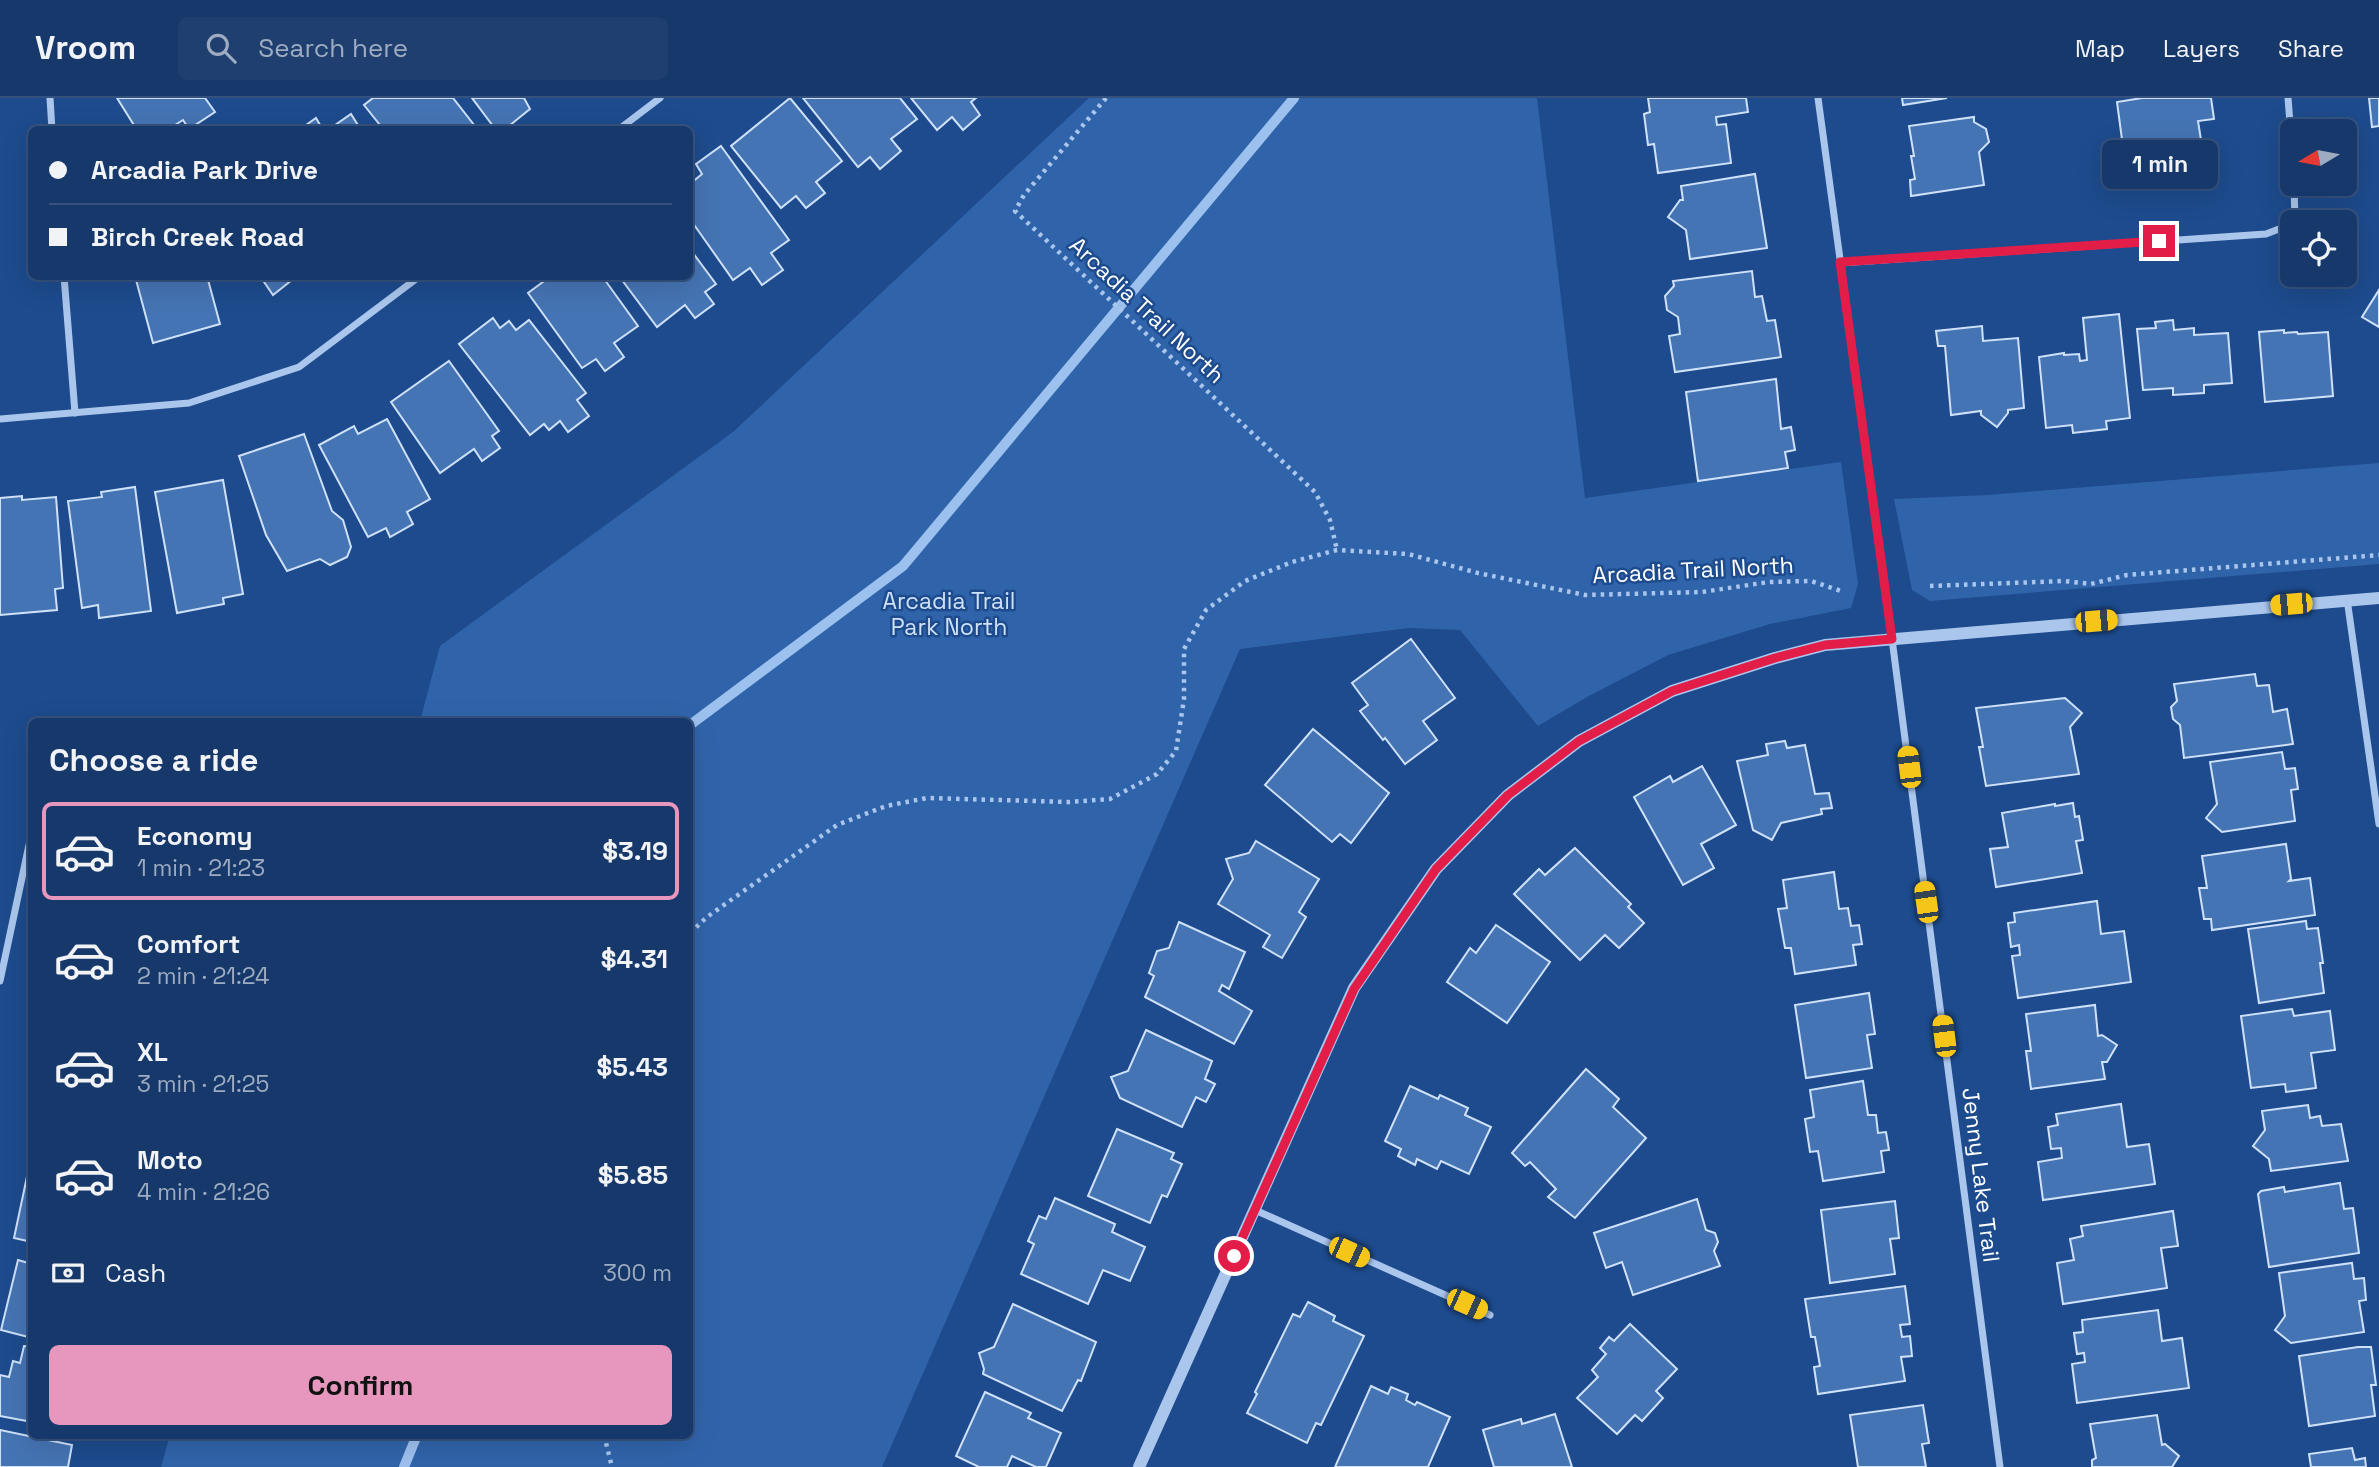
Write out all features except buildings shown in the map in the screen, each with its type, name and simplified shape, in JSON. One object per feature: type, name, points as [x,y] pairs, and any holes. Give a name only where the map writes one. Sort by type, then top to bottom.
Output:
[{"type":"street","points":[[50,98],[52,126]]},
{"type":"street","points":[[623,126],[660,98]]},
{"type":"street","name":"Jenny Lake Trail","points":[[1818,98],[2000,1467]]},
{"type":"street","points":[[2288,98],[2290,119]]},
{"type":"street","points":[[1840,262],[2266,234],[2280,228]]},
{"type":"street","points":[[64,280],[75,412]]},
{"type":"street","points":[[0,419],[189,403],[299,367],[415,280]]},
{"type":"street","points":[[1139,1467],[1354,989],[1436,869],[1508,795],[1579,741],[1672,691],[1825,645],[2379,598]]},
{"type":"street","points":[[2347,599],[2379,824]]},
{"type":"street","points":[[0,981],[28,850]]},
{"type":"street","points":[[1255,1210],[1490,1315]]},
{"type":"path","name":"Arcadia Trail North","points":[[1106,98],[1024,195],[1016,211],[1315,492],[1330,520],[1337,550]]},
{"type":"path","name":"Arcadia Trail North","points":[[693,930],[717,910],[837,825],[886,806],[927,798],[1069,803],[1110,799],[1157,774],[1176,751],[1184,699],[1184,649],[1206,610],[1245,581],[1292,562],[1337,550],[1408,554],[1478,573],[1586,595],[1702,592],[1769,582],[1811,581],[1844,592]]},
{"type":"path","points":[[1930,586],[2064,581],[2091,584],[2127,575],[2379,555]]},
{"type":"path","points":[[605,1439],[612,1467]]},
{"type":"green space","name":"Arcadia Trail Park North","points":[[1089,98],[1537,98],[1585,498],[1841,462],[1858,584],[1851,608],[1770,624],[1668,655],[1538,726],[1460,630],[1409,628],[1240,649],[882,1467],[161,1467],[169,1439],[693,1439],[693,718],[421,718],[440,646],[733,432]]},
{"type":"green space","points":[[2379,463],[2379,564],[1930,601],[1912,590],[1894,499],[1988,495]]},
{"type":"waterway","points":[[693,723],[903,566],[1294,98]]},
{"type":"waterway","points":[[404,1467],[415,1439]]},
{"type":"route","points":[[1234,1256],[1354,989],[1436,869],[1508,795],[1579,741],[1672,691],[1825,645],[1892,639],[1840,262],[2159,241]]}]
